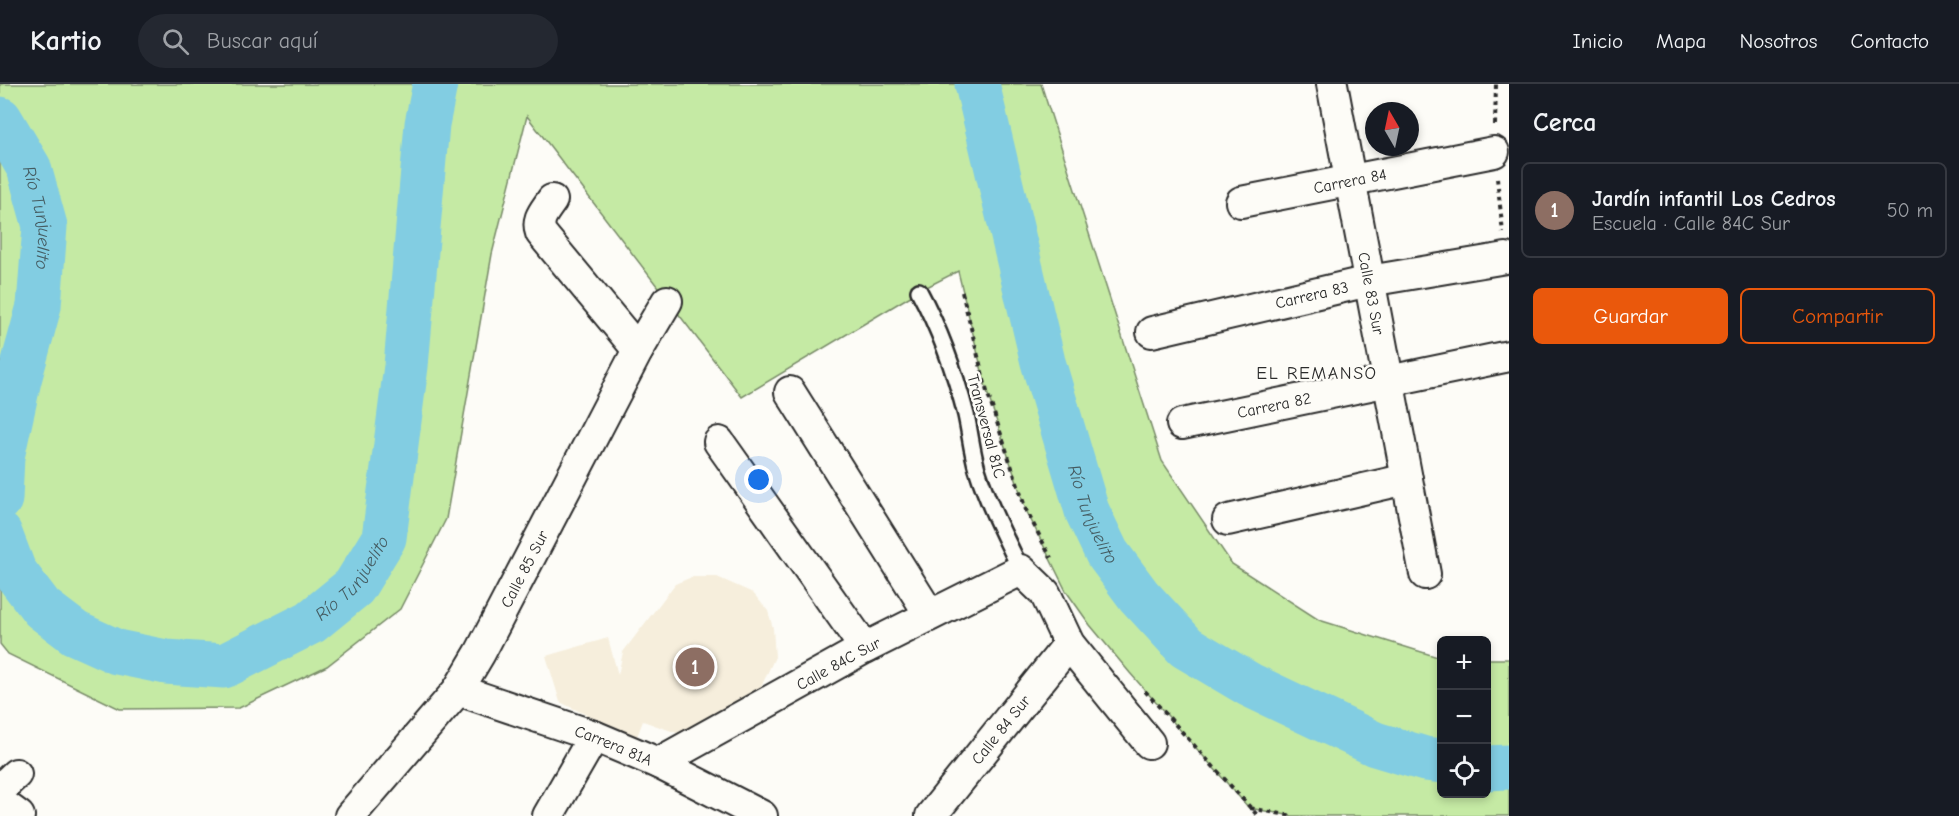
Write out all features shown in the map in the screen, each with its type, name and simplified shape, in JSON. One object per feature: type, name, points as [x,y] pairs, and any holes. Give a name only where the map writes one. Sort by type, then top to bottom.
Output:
[{"type":"street","name":"Calle 83 Sur","points":[[1332,84],[1425,574]]},
{"type":"street","name":"Carrera 84","points":[[1241,202],[1494,152]]},
{"type":"street","points":[[552,200],[539,218],[538,225],[541,233],[638,350]]},
{"type":"street","name":"Carrera 83","points":[[1152,332],[1370,281],[1506,258]]},
{"type":"street","name":"Calle 85 Sur","points":[[350,816],[458,690],[480,653],[638,350],[667,301]]},
{"type":"street","name":"Carrera 82","points":[[1182,424],[1509,356]]},
{"type":"street","points":[[790,392],[930,615]]},
{"type":"street","points":[[719,442],[865,648]]},
{"type":"street","points":[[1228,520],[1407,480]]},
{"type":"street","points":[[1021,570],[1050,600],[1069,644],[1149,743]]},
{"type":"street","name":"Calle 84C Sur","points":[[658,763],[865,648],[1021,570]]},
{"type":"street","name":"Calle 84 Sur","points":[[931,816],[1069,644]]},
{"type":"street","name":"Carrera 81A","points":[[458,690],[594,736],[658,763],[762,816]]},
{"type":"street","points":[[548,816],[594,736]]},
{"type":"street","points":[[0,802],[19,816]]},
{"type":"lane","name":"Transversal 81C","points":[[919,291],[936,323],[955,375],[977,468],[993,513],[1021,570]]},
{"type":"path","points":[[1496,84],[1494,152],[1506,258]]},
{"type":"path","points":[[962,292],[994,413],[1026,510],[1053,564]]},
{"type":"path","points":[[1145,690],[1258,816]]},
{"type":"path","points":[[1249,808],[1292,816]]},
{"type":"shaded area","points":[[692,577],[717,577],[753,593],[768,611],[773,628],[775,657],[761,687],[680,734],[643,721],[636,739],[560,702],[546,656],[608,638],[618,675],[623,652],[675,584]]},
{"type":"green space","points":[[0,84],[1041,84],[1162,461],[1232,564],[1319,620],[1437,657],[1437,798],[1491,798],[1491,659],[1509,659],[1509,816],[1292,816],[1249,808],[1130,673],[1090,625],[1066,591],[1026,510],[987,392],[958,271],[919,291],[742,397],[527,116],[492,254],[446,519],[400,609],[327,666],[239,708],[120,709],[8,654],[0,644]]},
{"type":"waterway","name":"Río Tunjuelito","points":[[0,534],[14,571],[42,608],[75,633],[117,652],[166,662],[224,666],[311,622],[354,587],[384,538],[406,366],[427,124],[435,84]]},
{"type":"waterway","name":"Río Tunjuelito","points":[[977,84],[1043,362],[1087,511],[1107,553],[1139,596],[1186,647],[1250,685],[1375,744],[1437,760]]},
{"type":"waterway","name":"Río Tunjuelito","points":[[0,119],[29,168],[45,226],[39,306],[19,380],[2,457],[0,499]]},
{"type":"waterway","name":"Río Tunjuelito","points":[[1491,768],[1509,767]]},
{"type":"place","name":"Jardín infantil Los Cedros","points":[[695,667]]},
{"type":"district","name":"EL REMANSO","points":[[1317,373]]}]
